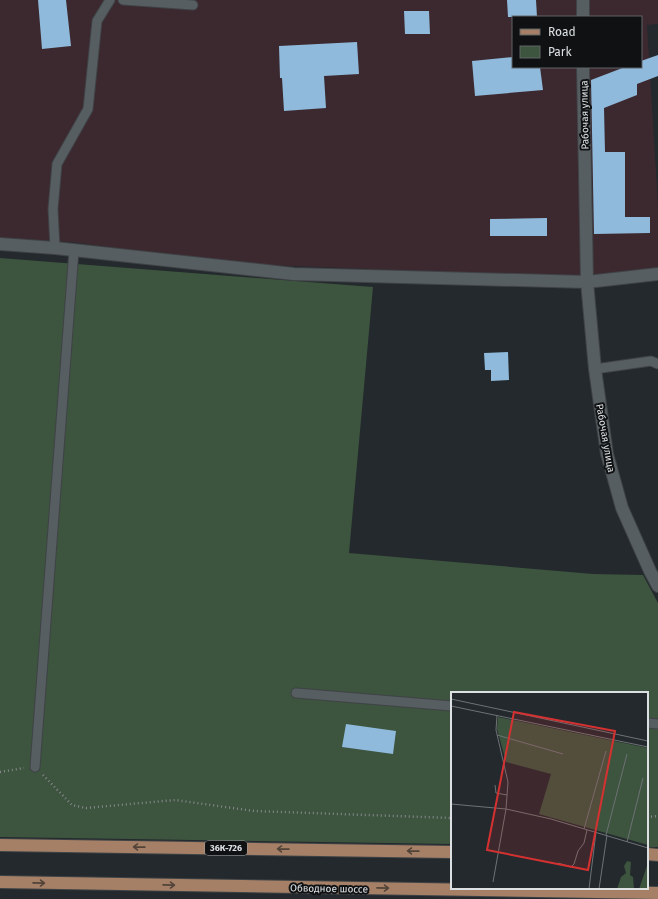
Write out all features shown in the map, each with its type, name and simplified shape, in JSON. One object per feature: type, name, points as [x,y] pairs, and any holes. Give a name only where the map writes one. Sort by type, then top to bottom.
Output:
[{"type":"main road","name":"36К-726","points":[[0,845],[451,852]]},
{"type":"main road","points":[[648,854],[658,855]]},
{"type":"main road","name":"Обводное шоссе","points":[[0,882],[658,893]]},
{"type":"street","points":[[583,0],[583,16]]},
{"type":"street","name":"Рабочая улица","points":[[583,68],[587,282],[595,369],[607,454],[622,508],[650,572],[658,586]]},
{"type":"street","points":[[0,244],[56,248],[294,274],[587,282],[658,274]]},
{"type":"lane","points":[[56,248],[53,209],[57,164],[88,109],[97,22],[110,0]]},
{"type":"lane","points":[[123,0],[193,5]]},
{"type":"lane","points":[[36,767],[74,250]]},
{"type":"lane","points":[[595,369],[651,362],[658,364]]},
{"type":"lane","points":[[296,693],[451,706]]},
{"type":"lane","points":[[648,723],[658,724]]},
{"type":"path","points":[[0,772],[36,767],[72,805],[86,808],[175,800],[254,810],[451,818]]},
{"type":"path","points":[[648,817],[658,816]]},
{"type":"shaded area","points":[[0,0],[658,0],[658,24],[647,25],[658,205],[658,271],[573,277],[240,264],[71,242],[0,238]]},
{"type":"green space","points":[[0,258],[373,287],[349,553],[593,574],[643,575],[658,603],[658,847],[648,847],[648,692],[451,692],[451,844],[0,837]]},
{"type":"building","points":[[38,0],[66,0],[71,46],[42,49]]},
{"type":"building","points":[[507,0],[536,0],[537,16],[508,17]]},
{"type":"building","points":[[404,11],[429,11],[430,34],[405,34]]},
{"type":"building","points":[[357,42],[359,74],[324,76],[326,108],[284,111],[282,78],[280,78],[279,46]]},
{"type":"building","points":[[658,55],[658,76],[637,84],[637,95],[604,108],[605,152],[625,152],[625,217],[650,217],[650,233],[594,234],[591,80],[622,68],[642,68],[642,61]]},
{"type":"building","points":[[512,57],[512,68],[540,68],[543,90],[475,96],[472,61]]},
{"type":"building","points":[[547,218],[547,236],[490,236],[490,219]]},
{"type":"building","points":[[508,352],[509,380],[491,381],[491,370],[485,370],[484,353]]},
{"type":"building","points":[[346,724],[396,731],[393,754],[342,747]]}]
